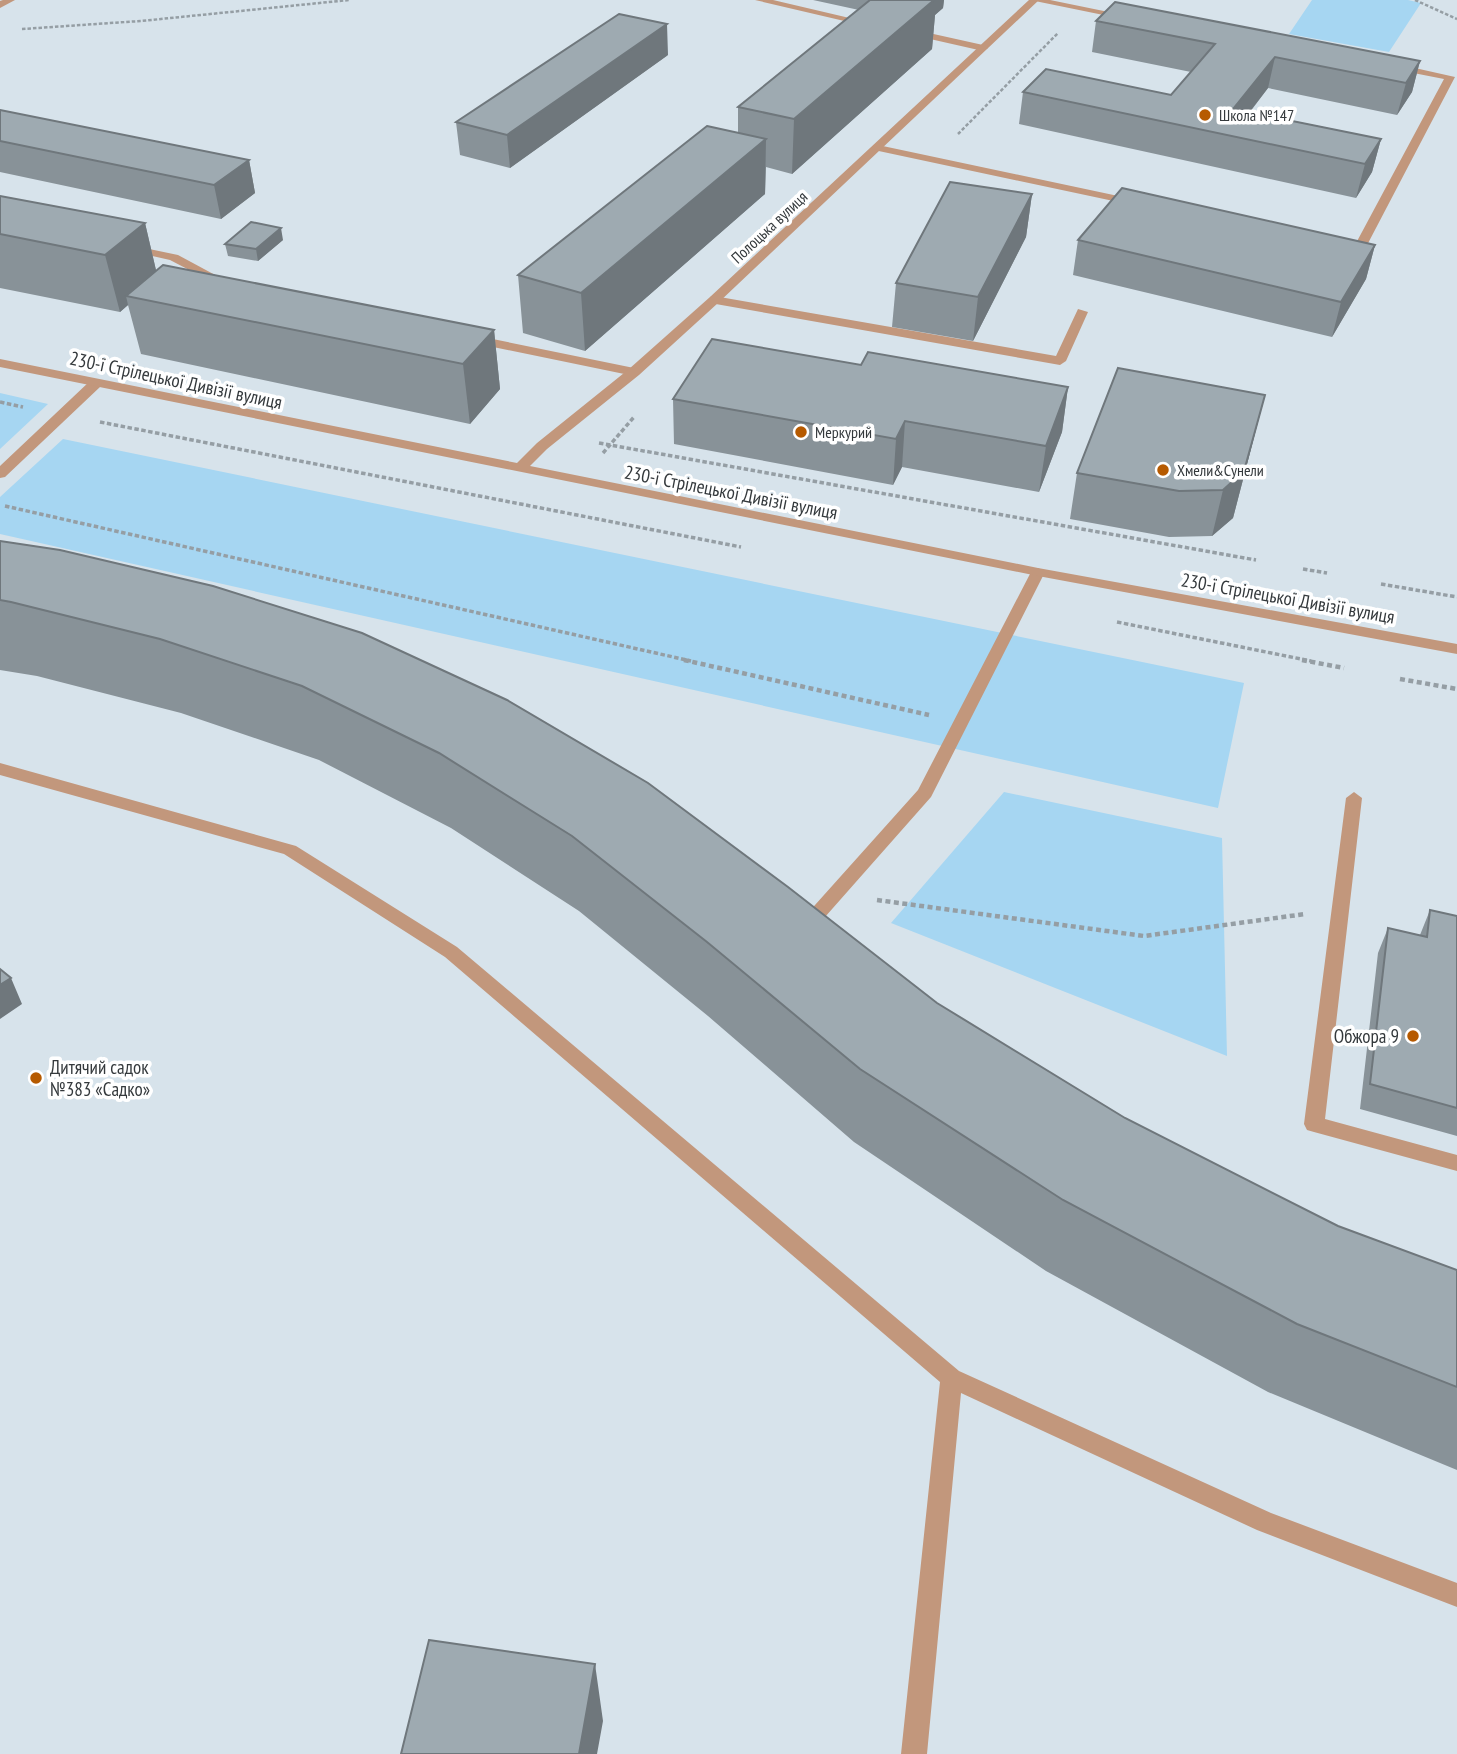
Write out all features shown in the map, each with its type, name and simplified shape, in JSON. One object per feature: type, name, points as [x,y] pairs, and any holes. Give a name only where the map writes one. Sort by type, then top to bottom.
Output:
[{"type":"street","points":[[0,5],[10,0]]},
{"type":"street","points":[[760,0],[878,25]]},
{"type":"street","points":[[1035,0],[1142,20]]},
{"type":"street","name":"Полоцька вулиця","points":[[519,469],[542,446],[634,372],[714,300],[1035,0]]},
{"type":"street","points":[[904,31],[983,48]]},
{"type":"street","points":[[1332,244],[1359,249],[1450,77],[1383,65]]},
{"type":"street","points":[[878,148],[1146,204]]},
{"type":"street","points":[[120,247],[174,257],[236,289]]},
{"type":"street","points":[[714,300],[1060,361],[1082,312]]},
{"type":"street","points":[[461,336],[634,372]]},
{"type":"street","name":"230-ї Стрілецької Дивізії вулиця","points":[[0,363],[1038,572],[1457,649]]},
{"type":"street","points":[[0,474],[95,384]]},
{"type":"street","points":[[797,936],[925,793],[1038,572]]},
{"type":"street","points":[[0,769],[290,850],[440,945],[951,1378],[1265,1522],[1457,1595]]},
{"type":"street","points":[[1354,798],[1314,1124],[1457,1163]]},
{"type":"street","points":[[914,1754],[951,1378]]},
{"type":"path","points":[[13,30],[141,21],[349,0]]},
{"type":"path","points":[[1415,0],[1457,19]]},
{"type":"path","points":[[932,159],[1082,9]]},
{"type":"path","points":[[0,402],[749,549]]},
{"type":"path","points":[[900,496],[1256,561]]},
{"type":"path","points":[[0,505],[960,722]]},
{"type":"path","points":[[1304,569],[1327,573]]},
{"type":"path","points":[[1381,584],[1457,597]]},
{"type":"path","points":[[1116,622],[1344,668]]},
{"type":"path","points":[[1400,679],[1457,689]]},
{"type":"path","points":[[834,894],[1144,936],[1340,909]]},
{"type":"shaded area","points":[[1312,0],[1408,0],[1421,3],[1389,52],[1289,34]]},
{"type":"shaded area","points":[[0,393],[48,404],[0,449]]},
{"type":"shaded area","points":[[63,439],[1244,683],[1218,808],[0,534],[0,497]]},
{"type":"shaded area","points":[[1004,792],[1222,838],[1227,1056],[891,923]]},
{"type":"building","points":[[870,0],[934,0],[794,119],[738,107]]},
{"type":"building","points":[[1115,2],[1420,61],[1406,83],[1275,57],[1233,109],[1381,139],[1365,164],[1023,92],[1046,69],[1171,95],[1215,44],[1096,21]]},
{"type":"building","points":[[619,14],[667,24],[507,135],[456,122]]},
{"type":"building","points":[[0,110],[249,160],[214,185],[0,141]]},
{"type":"building","points":[[707,126],[766,139],[581,293],[518,275]]},
{"type":"building","points":[[950,182],[1032,194],[978,297],[896,283]]},
{"type":"building","points":[[1122,188],[1375,245],[1341,302],[1078,240]]},
{"type":"building","points":[[0,196],[145,223],[105,255],[0,234]]},
{"type":"building","points":[[251,222],[281,228],[256,249],[225,244]]},
{"type":"building","points":[[163,265],[494,330],[463,364],[126,296]]},
{"type":"building","points":[[712,339],[861,365],[868,352],[1068,387],[1046,446],[905,421],[896,439],[673,399]]},
{"type":"building","points":[[1118,368],[1265,395],[1244,471],[1223,490],[1179,491],[1077,473]]},
{"type":"building","points":[[0,541],[60,550],[213,586],[362,633],[507,700],[648,783],[937,1003],[1125,1118],[1338,1226],[1457,1270],[1457,1387],[1297,1324],[1063,1200],[860,1069],[707,942],[572,836],[439,753],[302,686],[160,639],[0,600]]},
{"type":"building","name":"Обжора 9","points":[[1430,910],[1457,916],[1457,1108],[1370,1084],[1388,928],[1427,937]]},
{"type":"building","points":[[0,969],[11,978],[0,985]]},
{"type":"building","points":[[429,1640],[595,1664],[579,1754],[401,1754]]},
{"type":"place","name":"Школа №147","points":[[1205,115]]},
{"type":"place","name":"Меркурий","points":[[801,432]]},
{"type":"place","name":"Хмели&Сунели","points":[[1163,470]]},
{"type":"place","name":"Обжора 9","points":[[1413,1036]]},
{"type":"place","name":"Дитячий садок №383 «Садко»","points":[[36,1078]]}]
